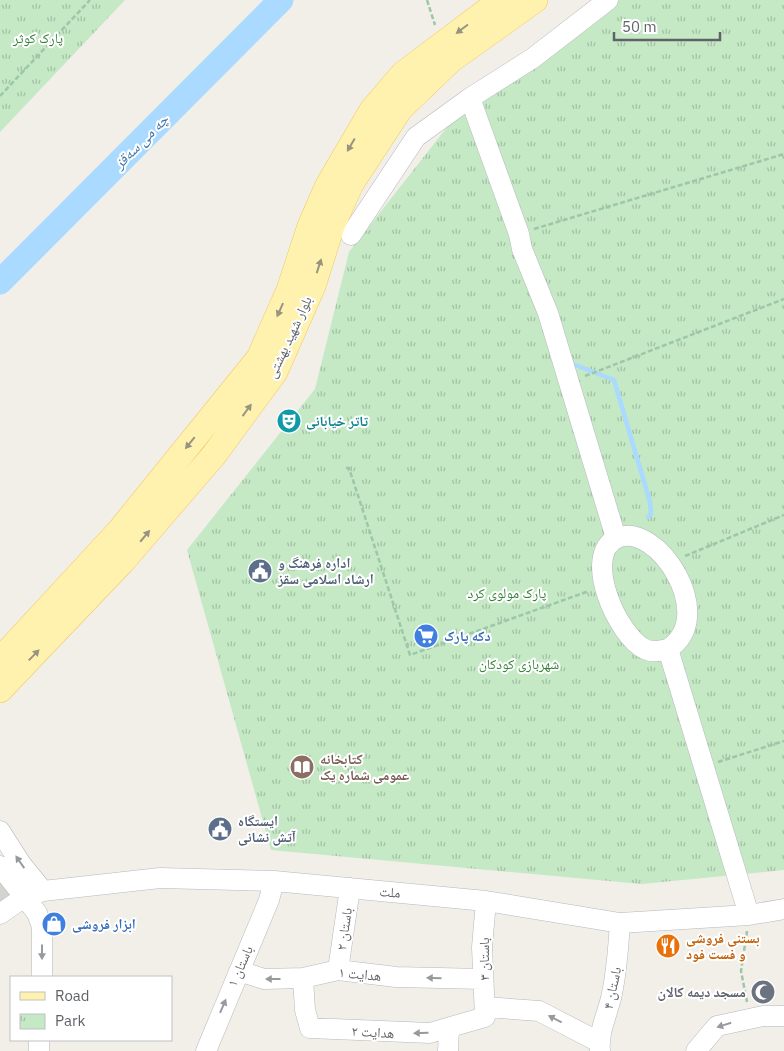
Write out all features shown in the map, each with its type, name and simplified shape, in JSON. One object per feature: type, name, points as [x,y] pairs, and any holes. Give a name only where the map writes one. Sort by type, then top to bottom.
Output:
[{"type":"main road","name":"بلوار شهید بهشتی","points":[[0,660],[120,530],[259,358],[289,290],[310,226],[333,176],[372,110],[403,74],[501,0]]},
{"type":"main road","name":"بلوار شهید بهشتی","points":[[0,690],[122,562],[214,455],[275,372],[312,286],[332,226],[351,184],[400,109],[451,60],[535,0]]},
{"type":"street","points":[[351,235],[416,137],[470,98],[533,58],[608,0]]},
{"type":"street","points":[[470,98],[519,234],[522,249],[548,313],[616,538]]},
{"type":"street","points":[[626,536],[648,541],[669,562],[681,583],[688,614],[684,635],[678,643],[668,649],[656,652],[646,650],[628,637],[613,610],[604,585],[602,560],[611,542],[616,538],[626,536]]},
{"type":"street","points":[[668,649],[749,915]]},
{"type":"street","points":[[0,831],[21,864],[43,891]]},
{"type":"street","points":[[0,866],[23,898],[37,913],[42,927],[42,976]]},
{"type":"street","name":"ملت","points":[[0,914],[23,898],[43,891],[160,878],[274,881],[486,901],[620,923],[749,915],[784,910]]},
{"type":"street","name":"باستان ۱","points":[[206,1051],[269,900],[274,881]]},
{"type":"street","name":"باستان ۲","points":[[338,970],[350,888]]},
{"type":"street","name":"باستان ۳","points":[[485,1012],[482,947],[486,901]]},
{"type":"street","name":"باستان ۴","points":[[599,1046],[614,980],[620,923]]},
{"type":"street","name":"هدایت ۱","points":[[239,971],[264,980],[303,978],[338,970],[396,977],[483,979]]},
{"type":"street","name":"هدایت ۲","points":[[303,978],[304,1010],[310,1028],[406,1034],[430,1033],[449,1028],[485,1012]]},
{"type":"street","points":[[485,1012],[539,1011],[599,1046]]},
{"type":"street","points":[[696,1051],[717,1026],[755,1018],[784,1016]]},
{"type":"street","points":[[448,1051],[449,1028]]},
{"type":"path","points":[[0,96],[90,0]]},
{"type":"path","points":[[427,0],[441,45]]},
{"type":"path","points":[[519,234],[784,154]]},
{"type":"path","points":[[568,382],[784,299]]},
{"type":"path","points":[[346,468],[348,468],[410,655],[604,585]]},
{"type":"path","points":[[669,562],[784,515]]},
{"type":"path","points":[[705,766],[784,741]]},
{"type":"path","points":[[749,915],[741,972],[755,1018]]},
{"type":"green space","name":"پارک کوثر","points":[[0,0],[125,0],[0,132]]},
{"type":"green space","name":"پارک مولوی کرد","points":[[619,0],[784,0],[784,870],[642,884],[271,850],[187,550],[315,389],[349,252],[470,98]]},
{"type":"waterway","name":"چە می سەقز","points":[[0,282],[281,0]]},
{"type":"waterway","points":[[570,363],[614,380],[650,502],[651,514],[648,517]]},
{"type":"taxiway","points":[[0,902],[17,889]]},
{"type":"place","name":"تاتر خیابانی","points":[[289,421]]},
{"type":"place","name":"اداره فرهنگ و ارشاد اسلامی سقز","points":[[260,571]]},
{"type":"place","name":"دکه پارک","points":[[426,636]]},
{"type":"place","name":"کتابخانه عمومی شماره یک","points":[[302,767]]},
{"type":"place","name":"ایستگاه آتش نشانی","points":[[220,829]]},
{"type":"place","name":"ابزار فروشی","points":[[54,924]]},
{"type":"place","name":"بستنی فروشی و فست فود","points":[[668,946]]},
{"type":"place","name":"مسجد دیمه کالان","points":[[763,992]]},
{"type":"park label","name":"شهربازی کودکان","points":[[519,664]]}]
